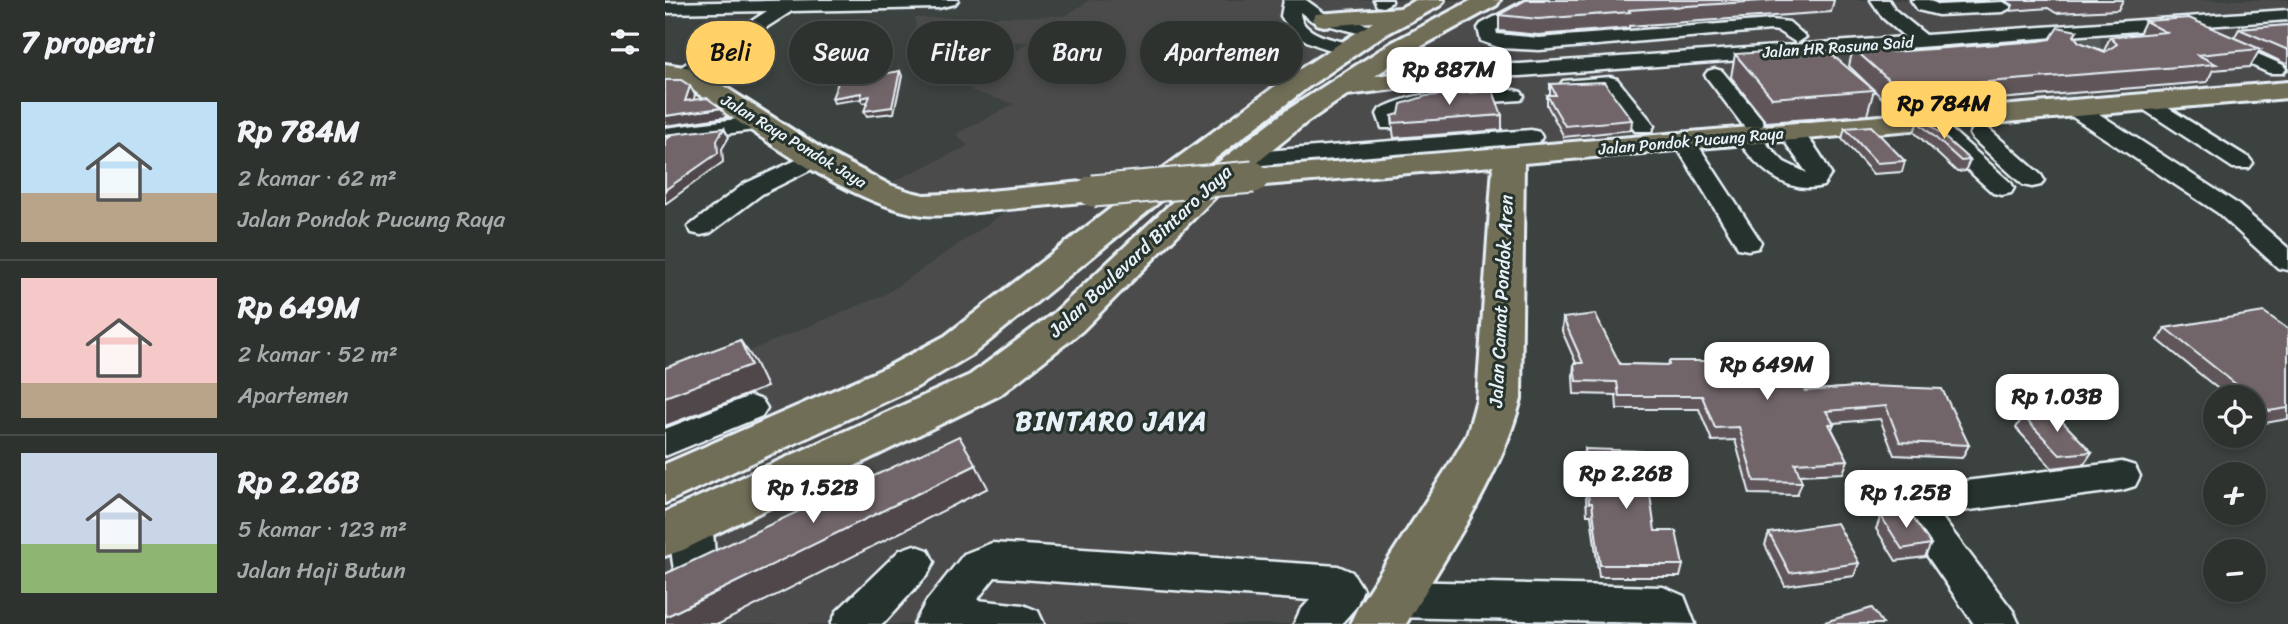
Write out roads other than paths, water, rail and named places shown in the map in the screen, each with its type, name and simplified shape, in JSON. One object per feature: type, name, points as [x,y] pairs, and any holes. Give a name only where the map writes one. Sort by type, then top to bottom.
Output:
[{"type":"main road","name":"Jalan Boulevard Bintaro Jaya","points":[[665,484],[902,377],[959,345],[1130,208],[1298,99],[1399,25],[1485,2]]},
{"type":"main road","points":[[1371,17],[1399,25],[1462,36],[1494,65],[1298,99],[1311,60],[1314,26],[1371,17]]},
{"type":"main road","name":"Jalan Raya Pondok Jaya","points":[[674,72],[816,158],[880,192],[923,205],[968,204],[1093,191]]},
{"type":"main road","name":"Jalan Pondok Pucung Raya","points":[[1093,191],[1246,169],[1524,146],[1684,141],[1750,129],[1789,132],[1938,129],[2076,109],[2145,94],[2282,80]]},
{"type":"main road","name":"Jalan Boulevard Bintaro Jaya","points":[[688,525],[985,386],[1068,322],[1192,200],[1246,169],[1298,99]]},
{"type":"main road","name":"Jalan Camat Pondok Aren","points":[[1386,612],[1489,435],[1499,399],[1524,146]]},
{"type":"street","points":[[665,8],[938,4],[949,0]]},
{"type":"street","points":[[1294,0],[1290,16],[1314,26],[1399,25]]},
{"type":"street","points":[[1539,0],[1486,29],[1488,37],[1501,42],[1684,48],[1771,24],[1783,26],[1808,47]]},
{"type":"street","points":[[1880,0],[1884,9],[1914,35]]},
{"type":"street","points":[[1920,0],[1924,6],[1938,10],[1995,7],[1972,25]]},
{"type":"street","points":[[674,72],[788,6]]},
{"type":"street","points":[[2200,7],[2228,20]]},
{"type":"street","name":"Jalan HR Rasuna Said","points":[[1494,65],[1536,55],[1684,48],[1778,51],[1914,35],[1972,25],[2200,7],[2285,14]]},
{"type":"street","name":"Jalan HR Rasuna Said","points":[[1914,35],[2046,41],[2178,23],[2285,14]]},
{"type":"street","points":[[2178,23],[2282,80]]},
{"type":"street","points":[[1314,26],[1319,41],[1399,25]]},
{"type":"street","name":"Jalan HR Rasuna Said","points":[[1399,25],[1494,65],[1535,69],[1684,48]]},
{"type":"street","points":[[2007,48],[2046,41]]},
{"type":"street","points":[[1684,48],[1715,75],[1779,173],[1799,182],[1814,181],[1819,174],[1813,162],[1789,132]]},
{"type":"street","points":[[1715,75],[1791,69],[1793,67],[1778,51]]},
{"type":"street","points":[[1494,65],[1514,96],[1524,146]]},
{"type":"street","points":[[1535,69],[1543,84],[1549,86],[1610,83],[1643,126]]},
{"type":"street","points":[[2145,94],[2241,163]]},
{"type":"street","points":[[1389,123],[1388,114],[1391,111],[1411,105],[1514,96]]},
{"type":"street","points":[[2076,109],[2227,208],[2288,262]]},
{"type":"street","points":[[665,134],[761,123]]},
{"type":"street","points":[[1938,129],[1981,134],[2008,132]]},
{"type":"street","points":[[1938,129],[2002,188]]},
{"type":"street","points":[[1981,134],[2032,180]]},
{"type":"street","points":[[1684,141],[1748,242]]},
{"type":"street","points":[[701,227],[753,189],[816,158]]},
{"type":"street","points":[[665,443],[750,408]]},
{"type":"street","points":[[1998,624],[1917,513],[1917,505],[1923,500],[2122,477]]},
{"type":"street","points":[[688,525],[699,572]]},
{"type":"street","points":[[938,620],[978,566],[992,560],[1338,584],[1342,589],[1341,594],[1315,624]]},
{"type":"street","points":[[852,624],[863,616],[913,562]]},
{"type":"street","points":[[1386,612],[1664,605],[1669,609],[1674,624]]},
{"type":"street","points":[[938,620],[1023,624]]},
{"type":"tunnel","points":[[2057,33],[2081,48],[2134,44],[2104,28]]},
{"type":"tunnel","points":[[1987,36],[2076,97]]},
{"type":"district","name":"BINTARO JAYA","points":[[1112,421]]}]
